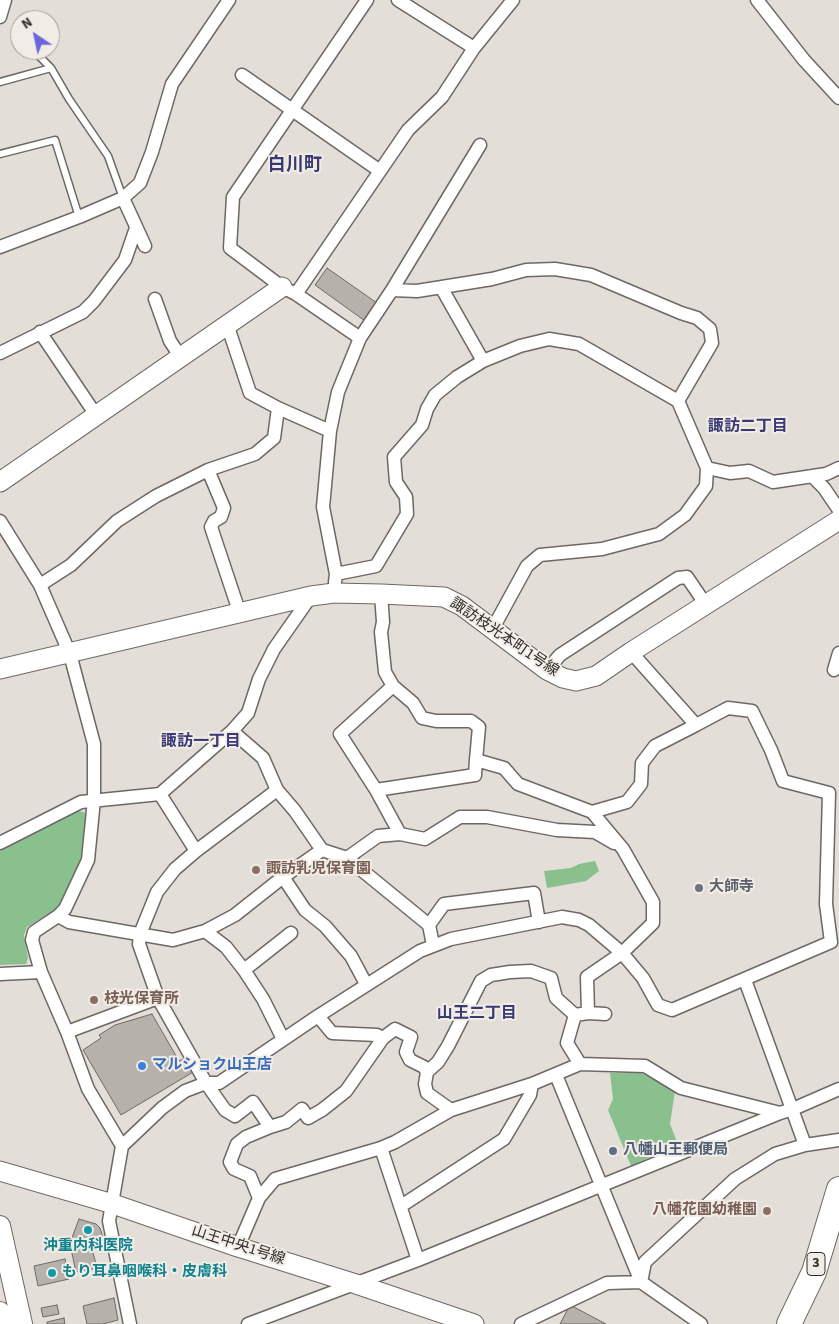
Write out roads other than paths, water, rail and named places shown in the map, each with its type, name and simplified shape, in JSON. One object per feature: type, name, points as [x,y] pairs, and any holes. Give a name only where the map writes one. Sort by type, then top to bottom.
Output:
[{"type":"highway","name":"3","points":[[790,1324],[814,1272],[838,1194]]},
{"type":"highway","name":"3","points":[[805,1324],[820,1297],[839,1242]]},
{"type":"main road","points":[[0,1226],[22,1324]]},
{"type":"main road","points":[[0,1312],[3,1324]]},
{"type":"street","points":[[0,17],[5,0]]},
{"type":"street","points":[[0,247],[123,198],[140,183],[152,152],[172,84],[229,0]]},
{"type":"street","points":[[360,338],[289,291],[230,248],[233,197],[367,0]]},
{"type":"street","points":[[398,0],[474,48]]},
{"type":"street","points":[[0,482],[227,324],[289,291],[380,171],[408,130],[442,96],[474,48],[513,0]]},
{"type":"street","points":[[757,0],[804,60],[839,98]]},
{"type":"street","points":[[242,75],[380,171]]},
{"type":"street","points":[[480,144],[392,290],[360,338],[338,392],[330,431],[323,507],[335,584],[376,566],[409,515],[406,497],[396,482],[394,457],[422,425],[427,409],[435,395],[483,361],[520,346],[548,339],[579,344],[678,401],[707,468],[706,486],[691,508],[685,515],[659,534],[602,549],[540,554],[527,566],[492,630]]},
{"type":"street","points":[[123,198],[145,246]]},
{"type":"street","points":[[0,353],[84,312],[125,260],[136,228]]},
{"type":"street","points":[[392,290],[417,291],[492,279],[526,270],[555,269],[591,275],[697,318],[710,329],[712,343],[678,401]]},
{"type":"street","points":[[441,287],[483,361]]},
{"type":"street","points":[[155,299],[170,341],[180,356]]},
{"type":"street","points":[[227,324],[250,393],[278,408],[330,431]]},
{"type":"street","points":[[40,332],[96,414]]},
{"type":"street","points":[[40,585],[71,565],[117,521],[156,496],[208,470],[255,454],[274,438],[278,408]]},
{"type":"street","points":[[707,468],[730,473],[749,471],[773,482],[826,474],[839,468]]},
{"type":"street","points":[[208,470],[224,508],[221,517],[214,521],[210,527],[240,614]]},
{"type":"street","points":[[812,476],[824,488],[839,510]]},
{"type":"street","name":"諏訪枝光本町1号線","points":[[0,670],[311,596],[335,584],[381,594],[444,597],[462,606],[547,670],[563,678],[576,681],[596,676],[839,520]]},
{"type":"street","points":[[0,521],[40,585],[70,654],[94,744],[94,800],[88,860],[65,909],[34,932],[32,940],[41,972],[88,1089],[122,1146]]},
{"type":"street","points":[[547,670],[560,655],[678,578],[687,577],[706,605]]},
{"type":"street","points":[[376,790],[475,775],[479,727],[471,721],[436,721],[422,718],[413,703],[393,686],[385,672],[381,632],[384,622],[381,594]]},
{"type":"street","points":[[0,844],[81,802],[160,794],[232,731],[248,713],[259,679],[274,649],[311,596]]},
{"type":"street","points":[[631,652],[696,725]]},
{"type":"street","points":[[834,670],[839,653]]},
{"type":"street","points":[[393,686],[340,734],[376,790],[400,834]]},
{"type":"street","points":[[130,1324],[109,1222],[122,1146],[170,1102],[185,1091],[206,1083],[219,1083],[366,984],[420,951],[452,940],[562,917],[579,920],[589,925],[622,953],[643,978],[658,1005],[672,1010],[745,980],[813,948],[835,946],[826,904],[829,793],[783,781],[772,750],[752,711],[728,708],[655,746],[642,763],[641,784],[627,802],[592,812]]},
{"type":"street","points":[[232,731],[263,758],[277,790],[322,850],[347,858],[428,925],[433,945]]},
{"type":"street","points":[[476,760],[504,768],[518,784],[592,812],[623,849],[653,902],[653,923],[622,953],[587,977],[582,1014],[567,1043],[580,1064]]},
{"type":"street","points":[[270,1127],[253,1102],[235,1116],[225,1110],[206,1083],[158,998],[139,944],[140,934],[157,892],[175,869],[277,790]]},
{"type":"street","points":[[160,794],[196,851]]},
{"type":"street","points":[[347,858],[378,836],[400,834],[425,839],[460,817],[486,817],[557,830],[595,832],[623,849]]},
{"type":"street","points":[[58,916],[69,922],[173,940],[205,932],[234,915],[282,877],[322,850]]},
{"type":"street","points":[[282,877],[305,910],[325,926],[351,956],[366,984]]},
{"type":"street","points":[[428,925],[444,904],[534,892],[540,922]]},
{"type":"street","points":[[205,932],[226,947],[244,970],[263,999],[284,1039]]},
{"type":"street","points":[[244,970],[291,933]]},
{"type":"street","points":[[451,1110],[427,1093],[425,1084],[427,1072],[438,1062],[448,1046],[481,981],[491,975],[531,971],[550,978],[556,998],[582,1014],[605,1014]]},
{"type":"street","points":[[0,974],[41,972]]},
{"type":"street","points":[[745,980],[787,1111],[805,1144]]},
{"type":"street","points":[[66,1032],[158,998]]},
{"type":"street","points":[[318,1016],[332,1033],[377,1035],[383,1038]]},
{"type":"street","points":[[258,1198],[250,1176],[234,1169],[230,1162],[237,1144],[246,1137],[286,1122],[302,1109],[308,1118],[322,1110],[346,1091],[383,1038],[395,1029],[411,1037],[406,1052],[410,1060],[424,1067],[427,1072]]},
{"type":"street","points":[[238,1247],[258,1198],[275,1179],[381,1148],[451,1110],[532,1084],[580,1064],[645,1066],[681,1088],[787,1111]]},
{"type":"street","points":[[556,1075],[641,1282],[701,1324]]},
{"type":"street","points":[[401,1206],[504,1139],[530,1095],[532,1084]]},
{"type":"street","points":[[255,1323],[418,1260],[839,1089]]},
{"type":"street","points":[[641,1282],[645,1262],[735,1179],[776,1154],[805,1144],[839,1140]]},
{"type":"street","points":[[381,1148],[418,1260]]},
{"type":"street","name":"山王中央1号線","points":[[0,1172],[113,1204],[474,1324]]},
{"type":"street","points":[[521,1324],[608,1283],[641,1282]]},
{"type":"lane","points":[[43,60],[51,68],[69,99],[108,156],[123,198]]},
{"type":"lane","points":[[0,82],[51,68]]},
{"type":"lane","points":[[0,154],[55,140],[79,217]]},
{"type":"place","name":"諏訪乳児保育園","points":[[256,870]]},
{"type":"place","name":"大師寺","points":[[699,888]]},
{"type":"place","name":"枝光保育所","points":[[94,1000]]},
{"type":"place","name":"マルショク山王店","points":[[142,1066]]},
{"type":"place","name":"八幡山王郵便局","points":[[613,1151]]},
{"type":"place","name":"八幡花園幼稚園","points":[[767,1211]]},
{"type":"place","name":"沖重内科医院","points":[[88,1230]]},
{"type":"place","name":"もり耳鼻咽喉科・皮膚科","points":[[52,1273]]},
{"type":"district","name":"白川町","points":[[295,166]]},
{"type":"district","name":"諏訪二丁目","points":[[748,427]]},
{"type":"district","name":"諏訪一丁目","points":[[201,742]]},
{"type":"district","name":"山王二丁目","points":[[477,1014]]}]
